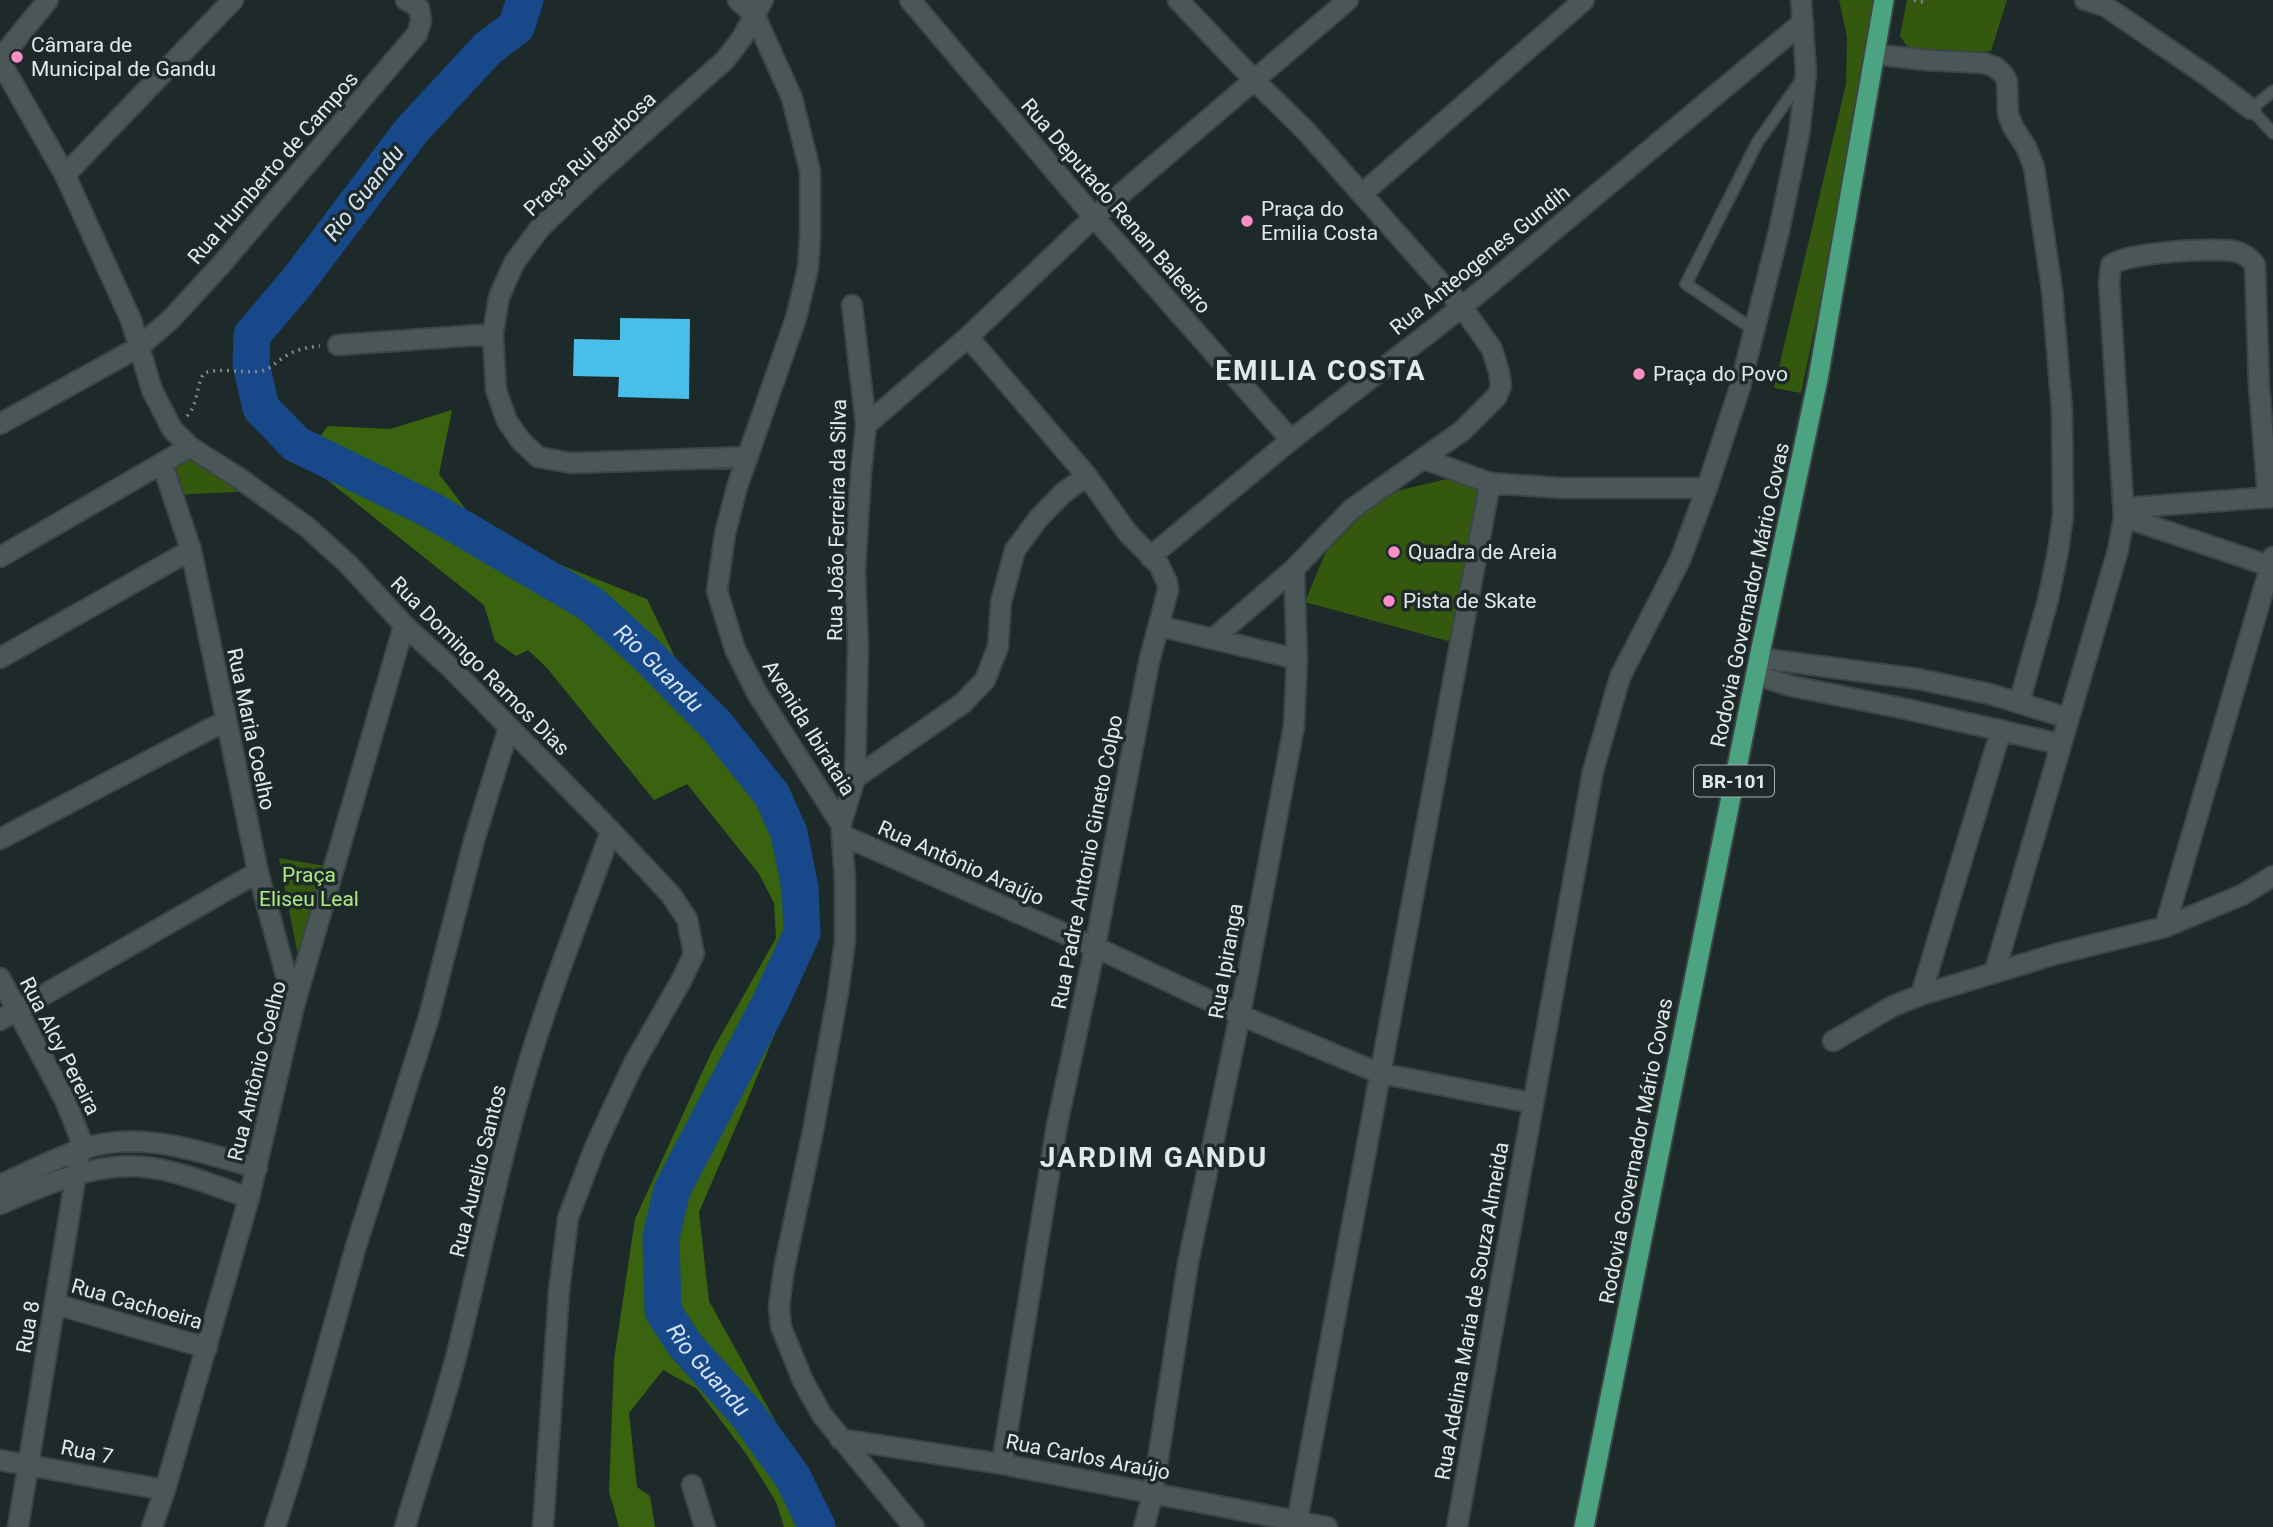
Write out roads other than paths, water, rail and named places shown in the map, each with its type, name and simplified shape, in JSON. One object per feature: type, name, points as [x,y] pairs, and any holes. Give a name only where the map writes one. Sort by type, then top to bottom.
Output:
[{"type":"highway","name":"Rodovia Governador Mário Covas","points":[[1584,1527],[1818,379],[1884,0]]},
{"type":"street","points":[[0,60],[48,0]]},
{"type":"street","points":[[65,174],[233,0]]},
{"type":"street","points":[[738,0],[759,8]]},
{"type":"street","name":"Rua Deputado Renan Baleeiro","points":[[910,0],[1094,217],[1291,440]]},
{"type":"street","points":[[866,425],[968,337],[1094,217],[1348,0]]},
{"type":"street","points":[[1363,193],[1584,0]]},
{"type":"street","name":"Rua Adelina Maria de Souza Almeida","points":[[1457,1527],[1593,771],[1620,677],[1680,560],[1740,387],[1779,230],[1799,135],[1806,73],[1801,0]]},
{"type":"street","points":[[2085,0],[2105,6],[2209,77],[2250,109]]},
{"type":"street","points":[[1181,1],[1363,193],[1462,307],[1492,349],[1501,386],[1497,396],[1462,431],[1352,509],[1294,569],[1213,639]]},
{"type":"street","name":"Rua Humberto de Campos","points":[[0,424],[139,347],[171,319],[220,266],[417,34],[421,21],[413,4]]},
{"type":"street","name":"Praça Rui Barbosa","points":[[748,457],[571,463],[538,457],[521,440],[508,421],[496,390],[493,334],[499,297],[514,264],[541,228],[587,183],[725,60],[743,38],[759,8]]},
{"type":"street","name":"Avenida Ibirataia","points":[[759,8],[787,83],[810,171],[808,268],[796,318],[737,488],[725,534],[717,592],[735,649],[757,693],[841,829],[845,880],[845,941],[821,1089],[784,1269],[779,1306],[781,1327],[803,1381],[822,1415],[914,1527]]},
{"type":"street","name":"Rua Anteogenes Gundih","points":[[1150,557],[1291,440],[1462,307],[1803,22]]},
{"type":"street","points":[[1874,54],[1973,62],[1995,67],[2007,81],[2008,114],[2034,167],[2052,290],[2062,411],[2063,515],[2048,600],[2019,703]]},
{"type":"street","name":"Rua Domingo Ramos Dias","points":[[0,60],[65,174],[131,320],[143,367],[172,429],[190,447],[307,527],[349,565],[404,625],[451,668],[611,831],[680,906],[687,919],[694,954],[633,1065],[595,1147],[568,1218],[559,1291],[543,1527]]},
{"type":"street","points":[[1995,971],[2118,550],[2124,512],[2109,270],[2118,260],[2132,256],[2217,250],[2250,257],[2255,265],[2259,385],[2271,497],[2124,512]]},
{"type":"street","name":"Rua João Ferreira da Silva","points":[[841,829],[855,778],[858,646],[855,571],[866,425],[852,305]]},
{"type":"street","points":[[338,345],[493,334]]},
{"type":"street","name":"Rua Padre Antonio Gineto Colpo","points":[[968,337],[1087,476],[1127,532],[1159,565],[1168,590],[1149,662],[1058,1125],[1002,1464]]},
{"type":"street","points":[[0,557],[190,447]]},
{"type":"street","points":[[1424,459],[1490,483],[1561,488],[1707,488]]},
{"type":"street","name":"Rua Maria Coelho","points":[[162,463],[191,550],[258,872],[294,1006]]},
{"type":"street","points":[[855,778],[964,703],[985,680],[998,647],[1001,603],[1015,550],[1046,510],[1063,493],[1087,476]]},
{"type":"street","points":[[1296,1524],[1490,483]]},
{"type":"street","points":[[2124,512],[2272,561],[2165,927]]},
{"type":"street","points":[[0,658],[191,550]]},
{"type":"street","name":"Rua Ipiranga","points":[[1144,1527],[1153,1492],[1188,1263],[1240,1015],[1294,726],[1297,659],[1294,569]]},
{"type":"street","name":"Rua Antônio Coelho","points":[[152,1527],[249,1198],[294,1006],[404,625]]},
{"type":"street","points":[[1159,626],[1297,659]]},
{"type":"street","points":[[1758,667],[1918,679],[1990,694],[2068,718]]},
{"type":"street","points":[[1758,667],[1791,686],[2060,744]]},
{"type":"street","points":[[1980,726],[1990,694]]},
{"type":"street","points":[[0,839],[225,721]]},
{"type":"street","points":[[275,1527],[356,1247],[428,1020],[475,837],[509,727]]},
{"type":"street","points":[[1921,995],[2001,730]]},
{"type":"street","name":"Rua Antônio Araújo","points":[[841,829],[1240,1015],[1379,1073],[1532,1103]]},
{"type":"street","name":"Rua Aurelio Santos","points":[[405,1527],[458,1350],[519,1095],[553,989],[611,831]]},
{"type":"street","points":[[0,1020],[258,872]]},
{"type":"street","points":[[1833,1041],[1893,1006],[1921,995],[1995,971],[2165,927],[2242,895],[2273,876]]},
{"type":"street","name":"Rua Alcy Pereira","points":[[0,978],[64,1098],[80,1137],[75,1176]]},
{"type":"street","points":[[0,1185],[80,1150],[143,1141],[181,1146],[257,1168]]},
{"type":"street","points":[[0,1204],[75,1176],[102,1169],[131,1166],[191,1178],[249,1198]]},
{"type":"street","name":"Rua 8","points":[[18,1527],[75,1176]]},
{"type":"street","name":"Rua Cachoeira","points":[[55,1304],[206,1348]]},
{"type":"street","name":"Rua Carlos Araújo","points":[[840,1438],[1002,1464],[1153,1492],[1296,1524],[1327,1527]]},
{"type":"street","name":"Rua 7","points":[[0,1460],[165,1490]]},
{"type":"street","points":[[692,1485],[705,1527]]},
{"type":"lane","points":[[1754,330],[1686,284],[1756,143],[1806,73]]},
{"type":"lane","points":[[2273,91],[2250,109],[2273,133]]},
{"type":"waterway","name":"Rio Guandu","points":[[525,0],[516,27],[488,48],[412,130],[297,282],[252,335],[251,364],[261,408],[296,444],[429,509],[591,604],[645,653],[717,726],[772,795],[789,833],[800,888],[802,933],[771,1001],[672,1190],[661,1237],[663,1311],[685,1345],[747,1414],[792,1476],[817,1527]]},
{"type":"place","name":"Câmara de Municipal de Gandu","points":[[17,57]]},
{"type":"place","name":"Praça do Emilia Costa","points":[[1247,221]]},
{"type":"place","name":"Praça do Povo","points":[[1639,374]]},
{"type":"place","name":"Quadra de Areia","points":[[1394,552]]},
{"type":"place","name":"Pista de Skate","points":[[1389,601]]},
{"type":"district","name":"EMILIA COSTA","points":[[1321,370]]},
{"type":"district","name":"JARDIM GANDU","points":[[1154,1157]]},
{"type":"park label","name":"Praça Eliseu Leal","points":[[309,887]]}]
